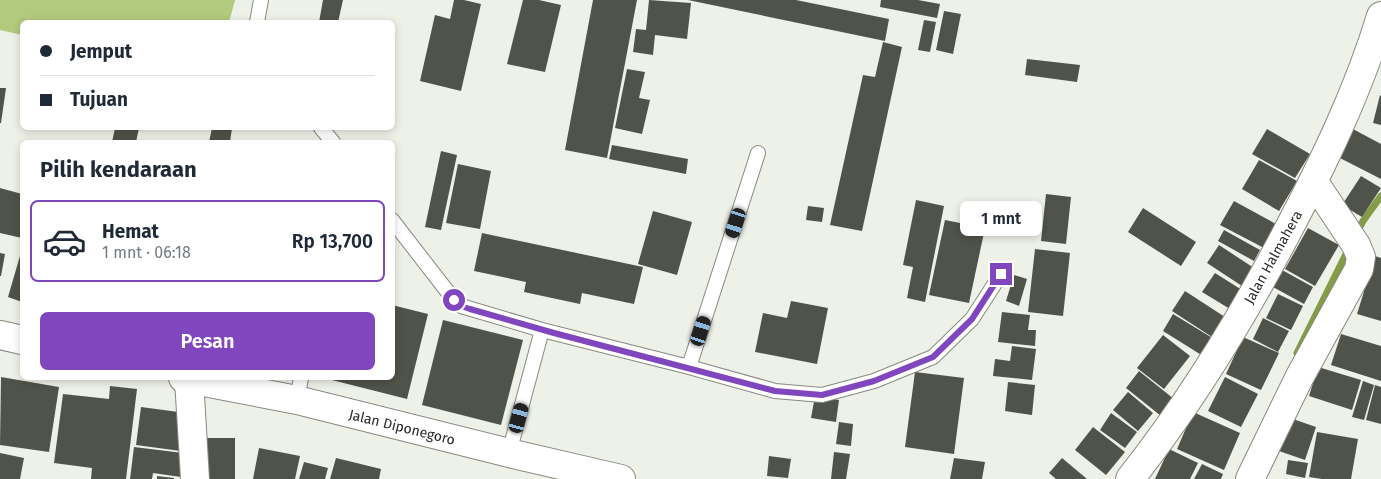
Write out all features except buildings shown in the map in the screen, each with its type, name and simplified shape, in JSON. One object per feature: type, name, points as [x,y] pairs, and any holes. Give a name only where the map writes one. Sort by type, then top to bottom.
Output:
[{"type":"main road","name":"Jalan Halmahera","points":[[1130,479],[1191,396],[1228,337],[1314,182],[1350,99],[1381,16]]},
{"type":"main road","points":[[1250,479],[1299,378],[1359,269],[1361,257],[1352,238],[1314,182]]},
{"type":"main road","points":[[0,335],[20,340]]},
{"type":"main road","points":[[186,380],[195,479]]},
{"type":"main road","name":"Jalan Diponegoro","points":[[207,380],[299,389],[509,453],[621,479]]},
{"type":"lane","points":[[257,20],[261,0]]},
{"type":"lane","points":[[323,130],[330,140]]},
{"type":"lane","points":[[689,368],[758,153]]},
{"type":"lane","points":[[395,224],[454,300],[461,306],[542,330],[775,391],[822,395],[874,381],[933,357],[972,319],[1001,274]]},
{"type":"lane","points":[[509,453],[542,330]]},
{"type":"green space","points":[[0,0],[235,0],[230,20],[20,20],[20,35],[0,30]]},
{"type":"waterway","points":[[1356,234],[1381,196]]},
{"type":"waterway","points":[[1297,353],[1349,248]]},
{"type":"route","points":[[454,300],[461,306],[470,309],[729,380],[775,391],[822,395],[874,381],[933,357],[972,319],[1001,274]]}]
